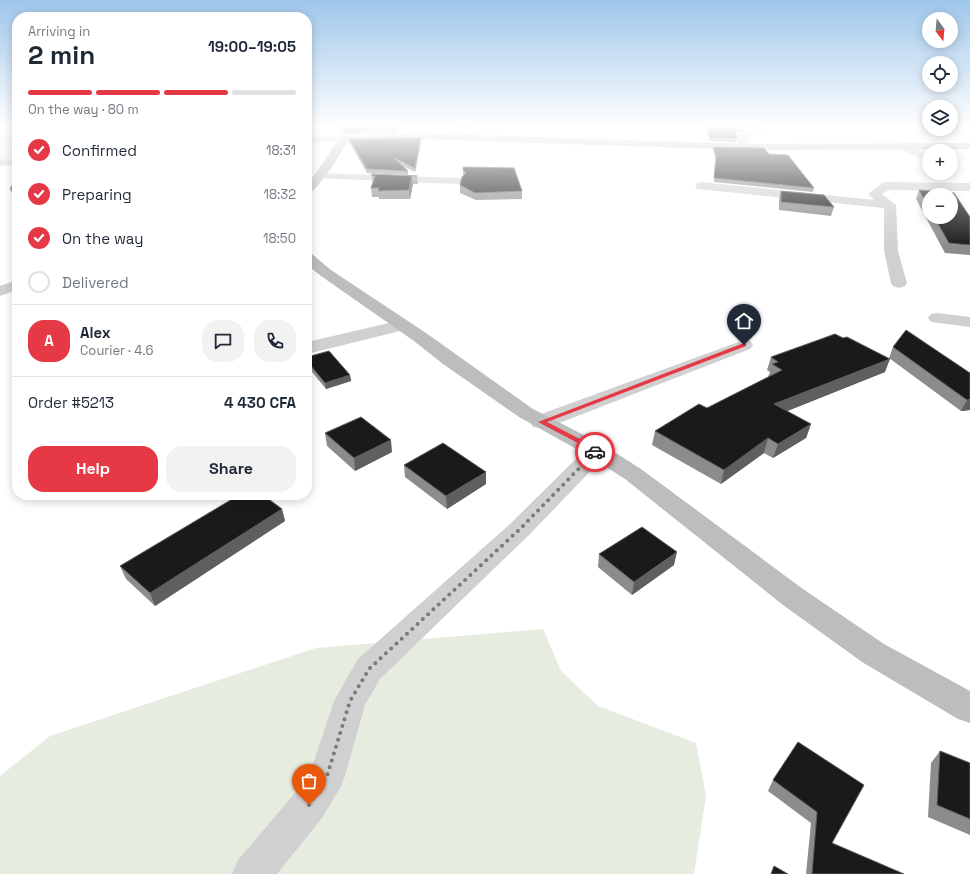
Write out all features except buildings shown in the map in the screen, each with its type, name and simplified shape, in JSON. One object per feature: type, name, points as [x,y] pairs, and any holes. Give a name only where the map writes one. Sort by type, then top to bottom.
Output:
[{"type":"street","points":[[312,184],[326,166]]},
{"type":"street","points":[[319,176],[459,181]]},
{"type":"street","points":[[890,205],[874,194],[886,186],[968,182]]},
{"type":"street","points":[[701,186],[890,205]]},
{"type":"street","points":[[890,205],[891,251],[899,283]]},
{"type":"street","points":[[312,260],[326,273],[526,413],[597,450],[633,474],[793,597],[872,653],[970,708]]},
{"type":"street","points":[[0,291],[12,287]]},
{"type":"street","points":[[937,318],[970,322]]},
{"type":"street","points":[[312,347],[402,325]]},
{"type":"street","points":[[541,422],[744,345]]},
{"type":"street","points":[[252,874],[309,805],[327,776],[350,701],[369,669],[520,529],[597,450]]},
{"type":"shaded area","points":[[543,629],[561,671],[598,706],[696,743],[706,796],[694,874],[0,874],[0,776],[50,736],[316,648]]},
{"type":"way so far","points":[[309,805],[327,776],[350,701],[369,669],[520,529],[595,452]]},
{"type":"route","points":[[595,452],[597,450],[541,422],[744,345]]}]
